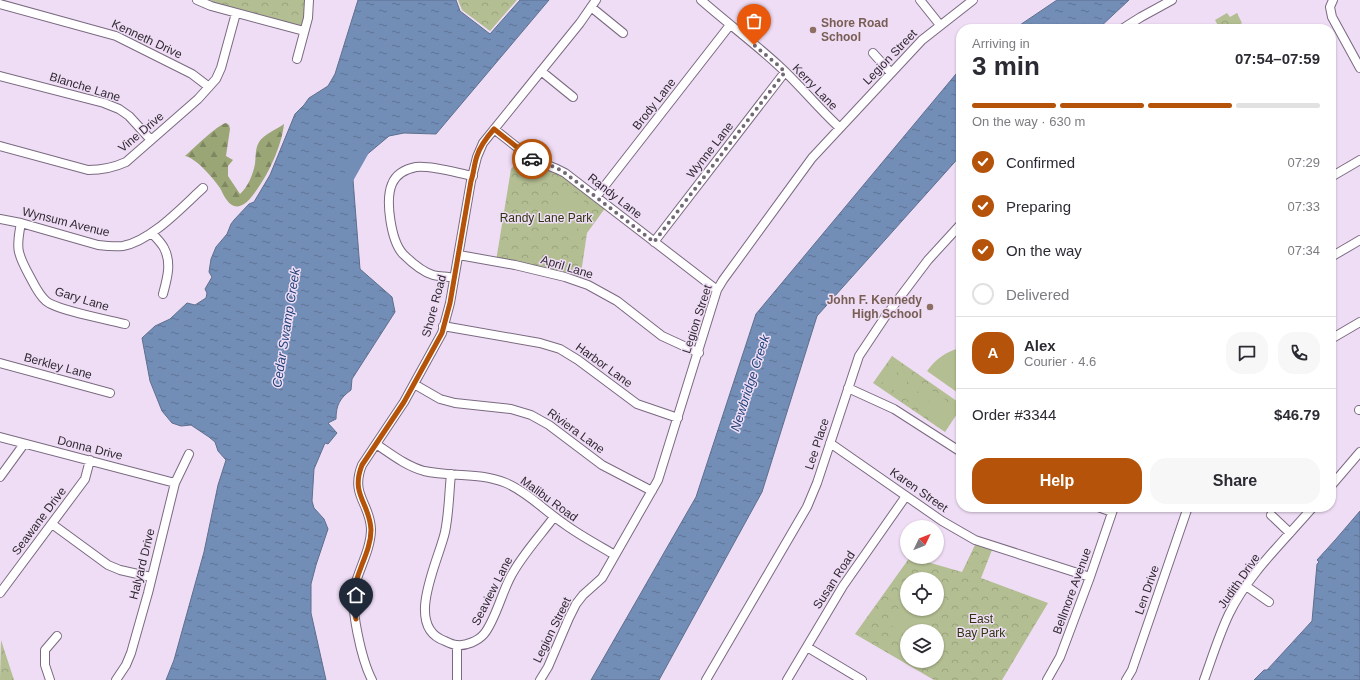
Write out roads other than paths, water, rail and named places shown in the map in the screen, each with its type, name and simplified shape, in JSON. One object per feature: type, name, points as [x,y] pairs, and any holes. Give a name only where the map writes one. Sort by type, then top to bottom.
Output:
[{"type":"street","points":[[197,0],[211,6],[304,31]]},
{"type":"street","points":[[297,59],[309,14],[309,0]]},
{"type":"street","name":"Kerry Lane","points":[[701,0],[779,66],[796,82],[822,112],[840,128]]},
{"type":"street","points":[[920,0],[940,25]]},
{"type":"street","name":"Legion Street","points":[[540,680],[548,666],[576,604],[583,595],[602,578],[658,480],[717,290],[735,262],[812,158],[922,40],[973,0]]},
{"type":"street","points":[[1130,24],[1172,0]]},
{"type":"street","points":[[1333,0],[1330,7],[1332,17],[1336,24]]},
{"type":"street","points":[[593,3],[623,33]]},
{"type":"street","name":"Shore Road","points":[[372,680],[364,660],[352,598],[354,586],[368,544],[371,528],[358,489],[358,480],[362,465],[404,402],[442,333],[450,303],[471,181],[479,152],[485,140],[580,23],[593,3]]},
{"type":"street","name":"Kenneth Drive","points":[[0,4],[116,36],[192,74],[209,87]]},
{"type":"street","name":"Vine Drive","points":[[0,146],[88,170],[114,168],[126,162],[216,79],[221,68],[236,13]]},
{"type":"street","points":[[1336,24],[1360,68]]},
{"type":"street","name":"Brody Lane","points":[[596,197],[730,25]]},
{"type":"street","points":[[873,53],[891,74]]},
{"type":"street","points":[[541,71],[573,97]]},
{"type":"street","name":"Wynne Lane","points":[[654,242],[785,72]]},
{"type":"street","name":"Blanche Lane","points":[[0,76],[104,103],[119,109],[129,116],[151,140]]},
{"type":"street","name":"Randy Lane","points":[[494,129],[532,160],[557,168],[565,173],[717,290]]},
{"type":"street","points":[[1336,174],[1360,160]]},
{"type":"street","points":[[454,278],[432,274],[424,270],[404,254],[398,247],[392,227],[389,204],[390,188],[396,177],[401,173],[408,169],[417,167],[473,176]]},
{"type":"street","name":"Wynsum Avenue","points":[[0,219],[21,223],[98,244],[123,246],[136,242],[152,233],[203,188]]},
{"type":"street","name":"Gary Lane","points":[[21,223],[18,241],[19,256],[38,292],[46,301],[57,307],[125,324]]},
{"type":"street","name":"Lee Place","points":[[706,680],[807,507],[817,483],[854,369],[864,347],[928,260],[956,229]]},
{"type":"street","points":[[152,233],[164,247],[168,260],[169,271],[163,294]]},
{"type":"street","points":[[1336,254],[1360,240]]},
{"type":"street","name":"April Lane","points":[[459,255],[529,269],[572,279],[588,285],[617,301],[662,336],[698,353]]},
{"type":"street","points":[[1336,336],[1360,322]]},
{"type":"street","name":"Harbor Lane","points":[[443,326],[540,343],[560,349],[578,360],[637,404],[678,418]]},
{"type":"street","name":"Berkley Lane","points":[[0,363],[110,393]]},
{"type":"street","name":"Riviera Lane","points":[[414,384],[455,404],[511,409],[531,415],[549,425],[602,465],[652,491]]},
{"type":"street","points":[[848,388],[894,409],[956,449]]},
{"type":"street","name":"Donna Drive","points":[[0,437],[175,483]]},
{"type":"street","name":"Karen Street","points":[[830,443],[942,521],[975,540],[1090,577]]},
{"type":"street","points":[[0,477],[24,444]]},
{"type":"street","name":"Malibu Road","points":[[376,444],[406,464],[415,468],[426,471],[484,477],[505,483],[519,490],[571,529],[615,555]]},
{"type":"street","points":[[1336,478],[1360,452]]},
{"type":"street","name":"Halyard Drive","points":[[116,680],[126,665],[131,653],[175,483],[189,454]]},
{"type":"street","name":"Seawane Drive","points":[[0,593],[85,479],[90,460]]},
{"type":"street","points":[[451,474],[446,530],[426,594],[424,608],[426,620],[431,632],[440,640],[457,645],[457,680]]},
{"type":"street","name":"Susan Road","points":[[787,680],[843,586],[906,496]]},
{"type":"street","name":"Bellmore Avenue","points":[[1047,680],[1060,657],[1090,577],[1112,512]]},
{"type":"street","name":"Len Drive","points":[[1126,680],[1132,670],[1186,512]]},
{"type":"street","name":"Judith Drive","points":[[1204,680],[1218,640],[1230,613],[1246,586],[1309,512]]},
{"type":"street","points":[[1271,515],[1290,533]]},
{"type":"street","name":"Seaview Lane","points":[[457,645],[475,642],[484,634],[511,575],[554,517]]},
{"type":"street","points":[[52,524],[108,565],[120,570],[151,577]]},
{"type":"street","points":[[1246,586],[1269,602]]},
{"type":"street","points":[[50,680],[45,665],[45,650],[57,636]]},
{"type":"street","points":[[807,647],[862,680]]},
{"type":"water","points":[[358,0],[456,0],[460,11],[490,34],[520,0],[549,0],[436,134],[404,133],[389,136],[352,167],[360,269],[392,297],[395,312],[352,379],[351,390],[341,399],[337,410],[336,419],[328,423],[337,433],[328,444],[325,443],[314,469],[312,501],[314,508],[324,519],[328,529],[311,584],[311,613],[326,680],[166,680],[174,660],[204,552],[218,485],[226,460],[218,451],[215,442],[209,437],[191,425],[181,426],[172,423],[162,411],[150,381],[142,338],[155,326],[170,319],[187,303],[195,305],[206,298],[207,293],[205,289],[212,277],[209,272],[211,259],[216,247],[227,234],[234,220],[249,204],[254,202],[270,175],[295,114],[309,98],[328,86],[335,74]]},
{"type":"water","points":[[1057,0],[1129,0],[1103,24],[1021,24]]},
{"type":"water","name":"Newbridge Creek","points":[[956,74],[956,161],[817,316],[762,492],[659,680],[591,680],[696,497],[756,314]]},
{"type":"water","points":[[1360,511],[1360,680],[1254,680],[1264,670],[1267,670],[1312,621],[1317,564],[1319,562],[1317,560]]},
{"type":"waterway","name":"Cedar Swamp Creek","points":[[345,184],[363,152]]},
{"type":"place","name":"Shore Road School","points":[[813,30]]},
{"type":"place","name":"John F. Kennedy High School","points":[[930,307]]},
{"type":"park label","name":"Randy Lane Park","points":[[546,218]]},
{"type":"park label","name":"East Bay Park","points":[[981,626]]}]
